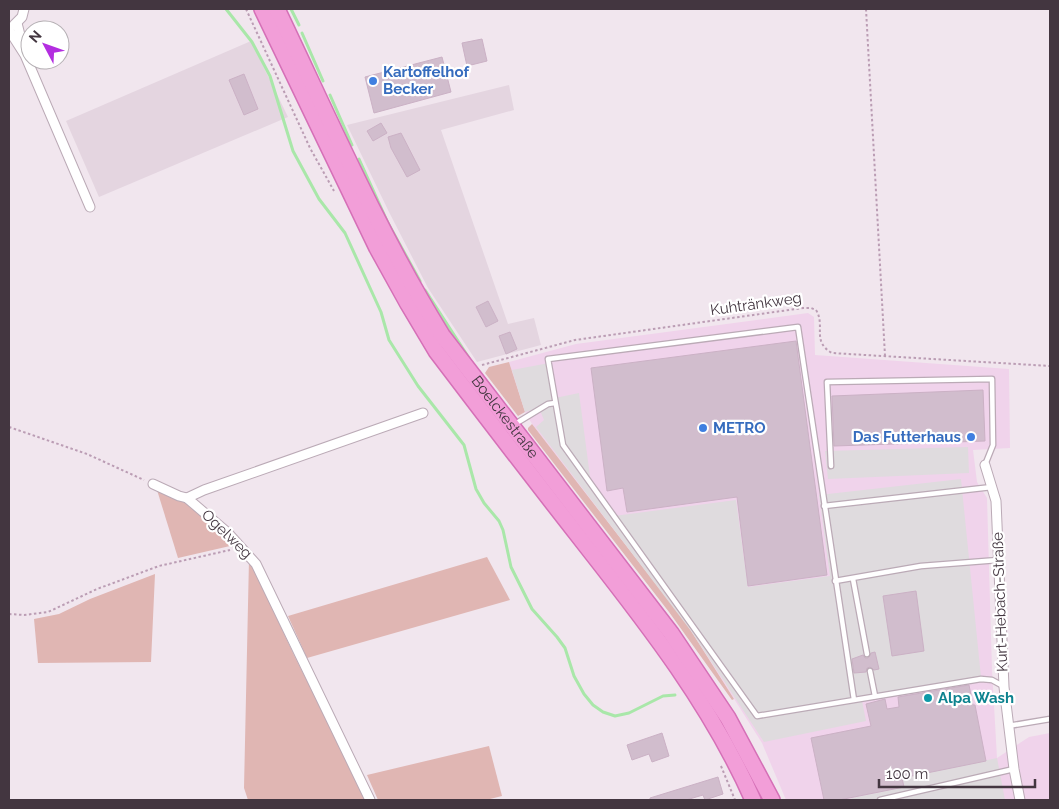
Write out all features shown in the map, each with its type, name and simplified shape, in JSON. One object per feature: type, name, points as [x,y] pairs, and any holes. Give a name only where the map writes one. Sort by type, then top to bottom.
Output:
[{"type":"main road","name":"Boelckestraße","points":[[262,9],[377,248],[436,351],[649,626],[696,694],[722,739],[753,800]]},
{"type":"main road","name":"Boelckestraße","points":[[277,9],[404,270],[442,335],[466,369],[671,633],[728,718],[772,800]]},
{"type":"street","points":[[24,9],[22,17],[12,26],[90,207]]},
{"type":"street","name":"Ogelweg","points":[[370,800],[256,564],[228,533],[187,498],[204,490],[423,413]]},
{"type":"street","name":"Kurt-Hebach-Straße","points":[[985,465],[996,501],[1004,687],[1014,769],[1020,800]]},
{"type":"street","points":[[153,484],[187,498]]},
{"type":"lane","points":[[854,700],[798,327],[548,359],[563,445],[757,716],[982,679],[992,680],[1004,687]]},
{"type":"lane","points":[[831,466],[827,382],[992,379],[993,445],[985,465]]},
{"type":"lane","points":[[511,427],[548,404],[555,403]]},
{"type":"lane","points":[[824,506],[993,487]]},
{"type":"lane","points":[[835,582],[921,566],[998,560]]},
{"type":"lane","points":[[853,578],[867,654]]},
{"type":"lane","points":[[870,671],[875,696]]},
{"type":"lane","points":[[1008,726],[1050,719]]},
{"type":"lane","points":[[880,800],[1014,769]]},
{"type":"path","points":[[866,9],[885,356]]},
{"type":"path","name":"Kuhtränkweg","points":[[466,369],[576,340],[803,308],[811,308],[818,314],[819,338],[825,349],[832,352],[1050,366]]},
{"type":"path","points":[[9,427],[87,454],[153,484]]},
{"type":"path","points":[[9,614],[24,615],[48,612],[97,589],[159,566],[242,548]]},
{"type":"shaded area","points":[[251,41],[288,117],[99,197],[66,121]]},
{"type":"shaded area","points":[[509,85],[514,110],[441,130],[508,324],[534,318],[541,345],[477,362],[428,288],[347,125]]},
{"type":"shaded area","points":[[808,313],[814,317],[815,355],[1009,369],[1010,448],[973,450],[977,482],[987,498],[992,670],[997,758],[1029,737],[1050,733],[1050,800],[786,800],[762,743],[686,623],[532,424],[525,412],[509,362],[576,344]]},
{"type":"shaded area","points":[[509,362],[525,412],[518,416],[485,373],[489,367]]},
{"type":"shaded area","points":[[549,363],[555,398],[579,393],[591,484],[614,516],[736,500],[748,587],[830,576],[819,495],[961,479],[981,677],[862,701],[866,721],[764,742],[691,631],[536,427],[544,420],[539,408],[525,412],[512,370]]},
{"type":"shaded area","points":[[532,424],[686,623],[734,699],[732,700],[669,612],[528,430]]},
{"type":"shaded area","points":[[968,447],[969,473],[828,479],[825,451]]},
{"type":"shaded area","points":[[157,490],[189,505],[228,537],[230,546],[178,558]]},
{"type":"shaded area","points":[[487,557],[510,600],[307,658],[288,616]]},
{"type":"shaded area","points":[[249,559],[294,655],[367,800],[248,800],[244,788]]},
{"type":"shaded area","points":[[155,574],[151,662],[38,663],[34,619],[59,614],[90,599]]},
{"type":"shaded area","points":[[489,746],[502,796],[486,800],[378,800],[367,775]]},
{"type":"shaded area","points":[[997,758],[1005,800],[852,800],[851,798],[904,787],[902,778]]},
{"type":"building","points":[[482,39],[487,61],[467,66],[462,43]]},
{"type":"building","points":[[442,57],[451,92],[374,113],[365,77]]},
{"type":"building","points":[[244,74],[258,109],[244,115],[229,80]]},
{"type":"building","points":[[381,123],[387,133],[373,141],[367,131]]},
{"type":"building","points":[[401,133],[420,170],[407,177],[391,148],[388,137]]},
{"type":"building","points":[[488,301],[498,321],[486,327],[476,307]]},
{"type":"building","points":[[510,332],[517,349],[506,354],[499,336]]},
{"type":"building","name":"METRO","points":[[796,341],[827,575],[748,586],[737,497],[627,512],[623,488],[607,491],[591,368]]},
{"type":"building","points":[[983,390],[985,441],[834,446],[832,396]]},
{"type":"building","points":[[916,591],[924,651],[892,656],[883,596]]},
{"type":"building","points":[[875,652],[879,669],[874,670],[870,667],[867,668],[866,672],[854,673],[852,659],[863,655],[865,658],[868,658],[871,653]]},
{"type":"building","points":[[969,685],[986,761],[902,778],[904,787],[839,800],[824,800],[811,738],[871,726],[866,704],[885,699],[887,709],[899,707],[898,697]]},
{"type":"building","points":[[662,733],[669,756],[652,762],[649,754],[632,760],[627,745]]},
{"type":"building","points":[[718,777],[723,794],[705,800],[703,795],[686,800],[650,800],[650,798]]},
{"type":"waterway","points":[[226,9],[252,42],[270,76],[293,151],[319,199],[345,233],[381,312],[389,340],[418,386],[464,445],[476,489],[484,503],[499,521],[503,530],[511,567],[532,609],[565,648],[574,676],[584,694],[593,705],[603,712],[615,716],[629,713],[663,696],[675,695]]},
{"type":"waterway","points":[[291,9],[299,25]]},
{"type":"waterway","points":[[302,33],[323,81]]},
{"type":"waterway","points":[[330,95],[352,145]]},
{"type":"waterway","points":[[359,159],[388,223],[420,281]]},
{"type":"waterway","points":[[425,290],[469,358]]},
{"type":"place","name":"Kartoffelhof Becker","points":[[373,81]]},
{"type":"place","name":"METRO","points":[[703,428]]},
{"type":"place","name":"Das Futterhaus","points":[[971,437]]},
{"type":"place","name":"Alpa Wash","points":[[928,698]]}]
